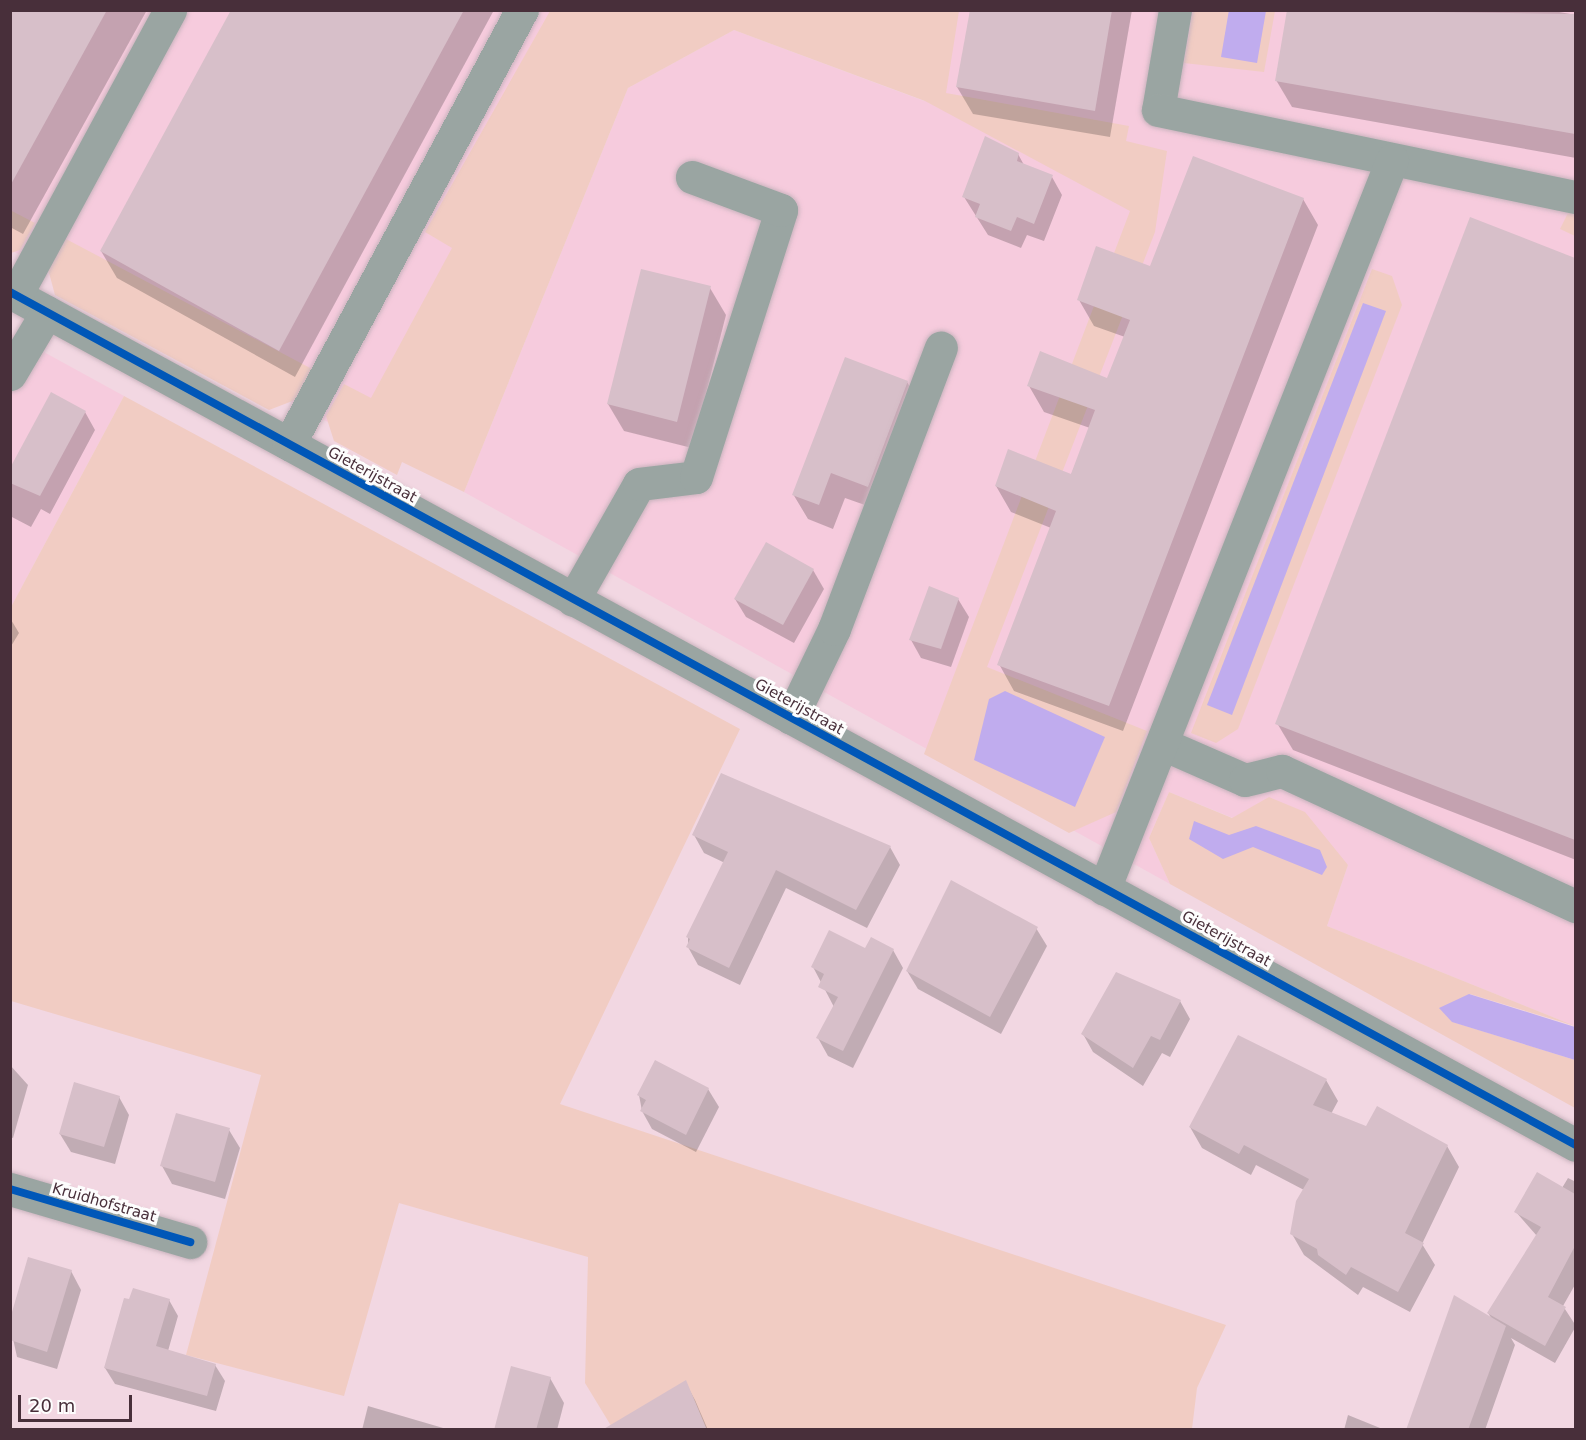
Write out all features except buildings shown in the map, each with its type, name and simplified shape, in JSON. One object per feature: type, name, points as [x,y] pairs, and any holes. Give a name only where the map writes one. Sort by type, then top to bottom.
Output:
[{"type":"street","points":[[13,294],[170,10]]},
{"type":"street","points":[[289,444],[522,10]]},
{"type":"street","points":[[1175,10],[1158,110],[1575,197]]},
{"type":"street","points":[[1104,889],[1165,746],[1392,160]]},
{"type":"street","points":[[573,600],[639,484],[696,477],[781,210],[692,177]]},
{"type":"street","name":"Gieterijstraat","points":[[13,294],[1575,1145]]},
{"type":"street","points":[[10,374],[47,312]]},
{"type":"street","points":[[791,718],[834,629],[941,348]]},
{"type":"street","points":[[1165,746],[1245,780],[1282,771],[1575,906]]},
{"type":"street","name":"Kruidhofstraat","points":[[10,1189],[190,1242]]},
{"type":"shaded area","points":[[1229,10],[1266,11],[1257,63],[1221,57]]},
{"type":"shaded area","points":[[10,11],[572,11],[401,462],[11,250]]},
{"type":"shaded area","points":[[550,11],[959,11],[946,93],[1129,126],[1126,141],[1167,151],[1155,232],[987,667],[1147,731],[1116,812],[1069,833],[924,754],[1130,211],[925,101],[734,30],[628,88],[464,492],[402,462],[397,475],[334,441],[326,416],[344,384],[371,398],[452,248],[425,232]]},
{"type":"shaded area","points":[[954,11],[1575,11],[1575,1026],[1327,926],[1348,865],[1269,798],[1233,818],[1169,792],[1149,838],[1170,884],[464,492],[628,88],[734,30],[924,101]]},
{"type":"shaded area","points":[[1193,11],[1275,11],[1264,72],[1184,63]]},
{"type":"shaded area","points":[[10,210],[35,223],[20,250],[11,253]]},
{"type":"shaded area","points":[[1568,213],[1575,214],[1575,236],[1560,229]]},
{"type":"shaded area","points":[[66,239],[312,369],[295,400],[269,410],[55,295],[48,269]]},
{"type":"shaded area","points":[[1372,269],[1392,276],[1402,305],[1238,729],[1216,743],[1191,733]]},
{"type":"shaded area","points":[[1363,303],[1386,311],[1232,715],[1207,705]]},
{"type":"shaded area","points":[[11,334],[124,396],[11,607]]},
{"type":"shaded area","points":[[124,396],[740,729],[560,1104],[1226,1325],[1197,1388],[1192,1429],[613,1429],[585,1383],[588,1257],[399,1203],[344,1396],[186,1355],[261,1075],[11,1001],[11,607]]},
{"type":"shaded area","points":[[1005,691],[1105,737],[1075,807],[974,760],[989,699]]},
{"type":"shaded area","points":[[1169,792],[1232,818],[1269,797],[1305,812],[1348,865],[1327,926],[1575,1026],[1470,994],[1453,1022],[1575,1060],[1575,1108],[1170,884],[1149,838]]},
{"type":"shaded area","points":[[1194,821],[1229,835],[1256,826],[1320,850],[1327,867],[1322,875],[1253,847],[1223,859],[1189,839]]},
{"type":"shaded area","points":[[1469,994],[1575,1027],[1575,1060],[1452,1022],[1439,1008]]},
{"type":"cycle path","points":[[10,292],[1576,1145]]},
{"type":"cycle path","points":[[10,1189],[190,1242]]}]
